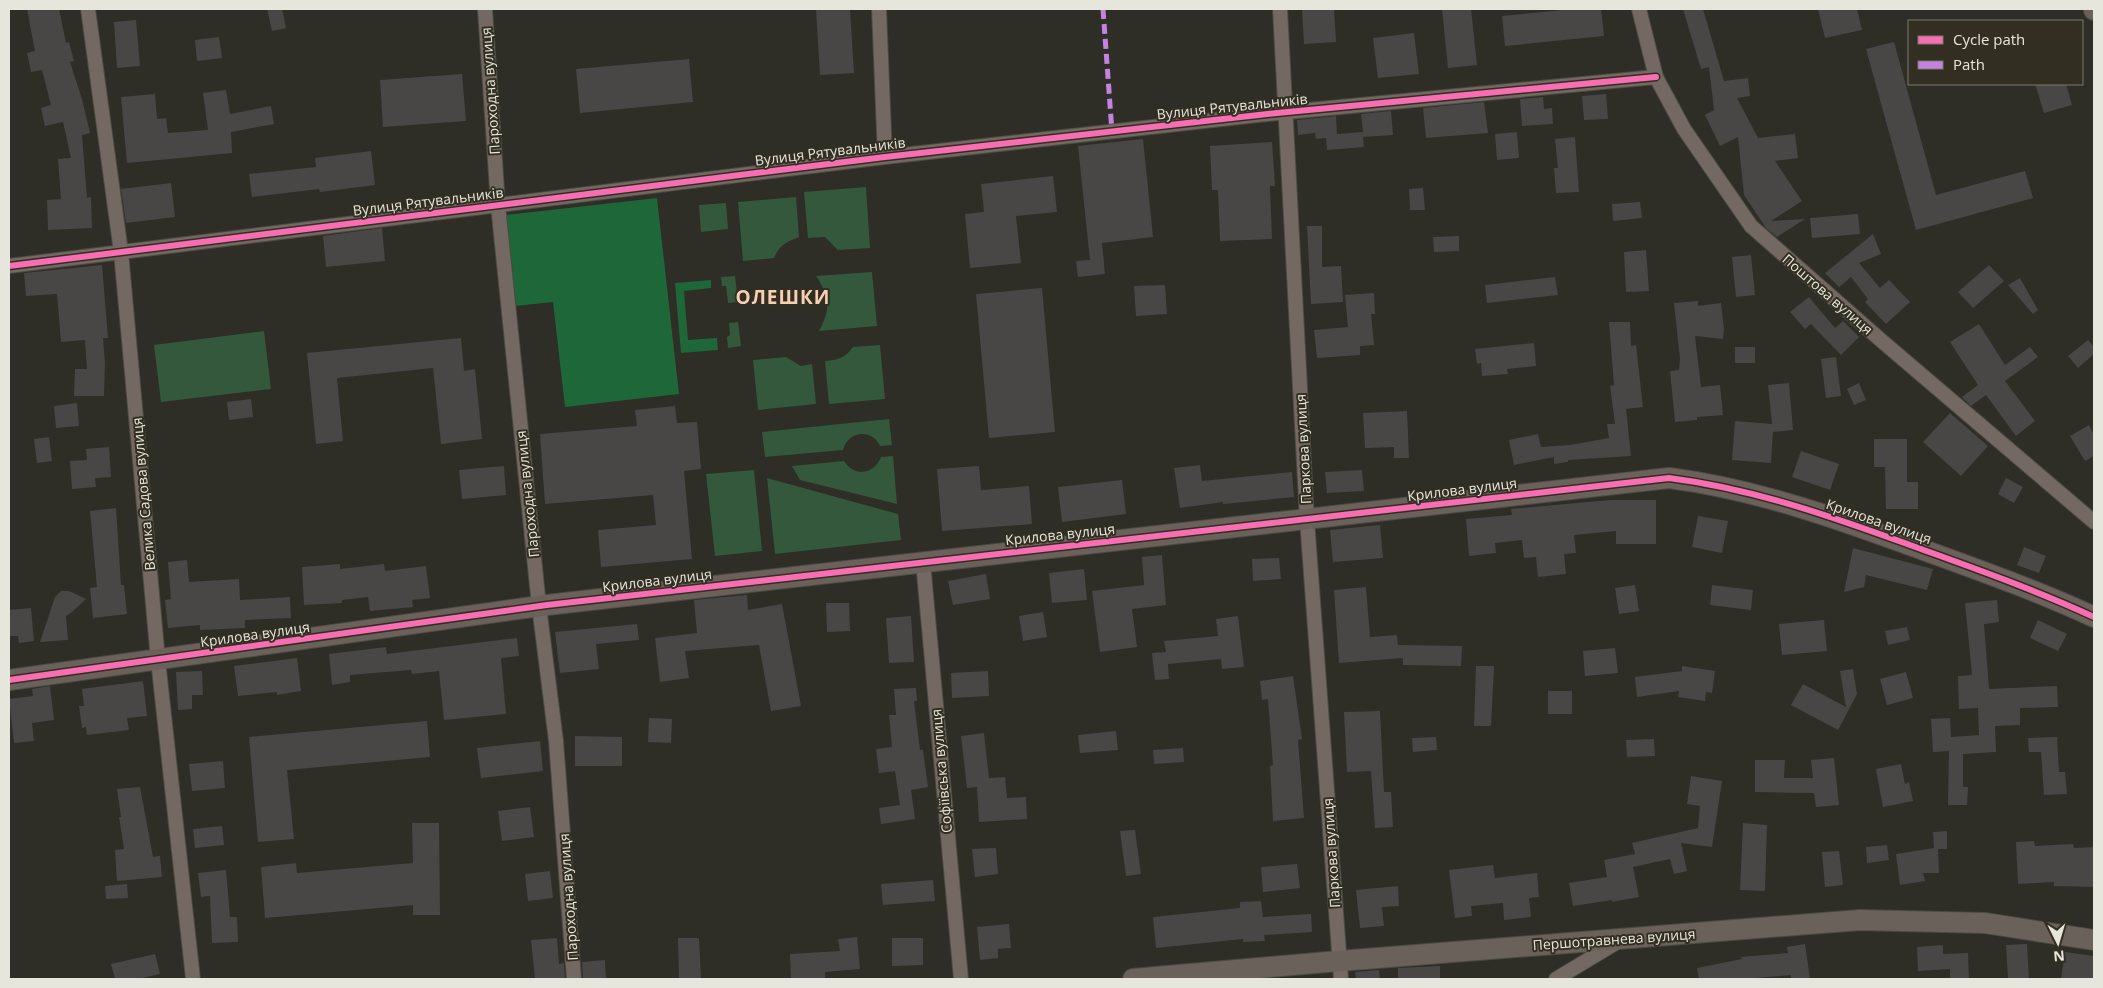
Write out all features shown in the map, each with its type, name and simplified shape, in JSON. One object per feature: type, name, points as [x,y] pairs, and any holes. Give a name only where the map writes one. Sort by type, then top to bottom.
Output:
[{"type":"street","name":"Велика Садова вулиця","points":[[88,9],[121,252],[158,660],[193,979]]},
{"type":"street","name":"Пароходна вулиця","points":[[485,9],[498,205],[539,606],[556,742],[574,979]]},
{"type":"street","points":[[879,9],[885,157]]},
{"type":"street","name":"Паркова вулиця","points":[[1280,9],[1307,520],[1340,970]]},
{"type":"street","name":"Поштова вулиця","points":[[1639,9],[1656,77],[1684,129],[1751,226],[1883,342],[2094,522]]},
{"type":"street","name":"Вулиця Рятувальників","points":[[9,266],[885,157],[1285,112],[1656,77]]},
{"type":"street","name":"Крилова вулиця","points":[[9,680],[539,606],[1669,478],[1687,480],[1771,498],[1847,522],[2045,595],[2094,617]]},
{"type":"street","name":"Софіївська вулиця","points":[[923,562],[961,979]]},
{"type":"street","name":"Першотравнева вулиця","points":[[1133,979],[1340,970],[1624,938],[1860,920],[1985,923],[2094,940]]},
{"type":"street","points":[[1556,979],[1624,938]]},
{"type":"green space","points":[[866,187],[870,248],[838,250],[825,237],[808,238],[804,192]]},
{"type":"green space","points":[[796,197],[799,237],[781,247],[774,258],[743,261],[738,202]]},
{"type":"green space","points":[[657,198],[679,394],[565,407],[553,302],[515,306],[505,215]]},
{"type":"green space","points":[[726,203],[728,229],[701,232],[699,205]]},
{"type":"green space","points":[[872,272],[877,326],[819,331],[826,316],[827,303],[824,290],[816,276]]},
{"type":"green space","points":[[735,276],[738,302],[728,303],[726,286],[722,286],[721,277]]},
{"type":"green space","points":[[711,280],[711,288],[684,291],[688,340],[717,338],[718,350],[681,353],[675,283]]},
{"type":"green space","points":[[738,322],[741,346],[728,348],[729,323]]},
{"type":"green space","points":[[264,331],[271,389],[161,402],[154,345]]},
{"type":"green space","points":[[880,345],[885,399],[829,404],[825,361],[841,358],[853,347]]},
{"type":"green space","points":[[786,357],[801,366],[812,364],[816,404],[758,410],[753,360]]},
{"type":"green space","points":[[889,419],[892,445],[880,446],[872,436],[860,434],[850,439],[843,450],[765,457],[762,432]]},
{"type":"green space","points":[[893,456],[897,504],[800,480],[792,466],[844,461],[853,470],[864,472],[874,467],[881,457]]},
{"type":"green space","points":[[754,470],[762,551],[715,556],[706,474]]},
{"type":"green space","points":[[767,478],[898,514],[901,540],[775,554]]},
{"type":"building","points":[[27,9],[59,9],[66,43],[69,42],[74,61],[70,62],[82,99],[90,133],[82,135],[87,198],[91,197],[92,228],[48,230],[47,200],[61,199],[58,159],[71,158],[63,122],[45,126],[41,108],[51,105],[42,70],[31,72],[27,53],[35,51]]},
{"type":"building","points":[[267,9],[282,9],[286,28],[272,31]]},
{"type":"building","points":[[816,9],[850,9],[854,73],[820,75]]},
{"type":"building","points":[[1302,9],[1334,9],[1336,42],[1304,44]]},
{"type":"building","points":[[1442,9],[1471,9],[1477,65],[1448,68]]},
{"type":"building","points":[[1573,9],[1601,9],[1604,36],[1505,46],[1502,16]]},
{"type":"building","points":[[1683,9],[1703,9],[1724,81],[1748,78],[1750,96],[1737,98],[1758,138],[1795,134],[1798,158],[1775,161],[1802,201],[1771,221],[1805,219],[1777,237],[1766,228],[1744,195],[1738,137],[1720,146],[1705,115],[1714,110],[1709,67],[1701,69]]},
{"type":"building","points":[[1818,9],[1857,9],[1862,30],[1825,38]]},
{"type":"building","points":[[136,20],[140,66],[117,68],[114,22]]},
{"type":"building","points":[[1414,33],[1419,74],[1378,78],[1373,38]]},
{"type":"building","points":[[219,37],[222,58],[197,61],[195,40]]},
{"type":"building","points":[[1894,42],[1936,195],[2025,171],[2033,198],[1916,230],[1866,49]]},
{"type":"building","points":[[689,59],[693,102],[580,113],[576,69]]},
{"type":"building","points":[[462,74],[466,121],[383,127],[380,80]]},
{"type":"building","points":[[2035,85],[2066,85],[2072,105],[2044,113]]},
{"type":"building","points":[[226,90],[230,114],[271,106],[274,124],[231,132],[232,153],[127,163],[121,97],[155,94],[157,119],[166,118],[168,133],[208,130],[203,93]]},
{"type":"building","points":[[1606,94],[1608,119],[1584,120],[1582,96]]},
{"type":"building","points":[[1543,97],[1544,109],[1552,108],[1553,124],[1522,126],[1520,99]]},
{"type":"building","points":[[1484,102],[1488,133],[1426,138],[1423,108]]},
{"type":"building","points":[[1391,111],[1393,135],[1363,137],[1364,147],[1327,150],[1326,138],[1316,139],[1315,133],[1298,135],[1297,120],[1336,116],[1337,134],[1363,132],[1361,114]]},
{"type":"building","points":[[1517,132],[1519,158],[1497,160],[1495,134]]},
{"type":"building","points":[[1575,137],[1579,192],[1556,193],[1554,168],[1558,168],[1555,139]]},
{"type":"building","points":[[1143,139],[1153,237],[1102,243],[1105,274],[1078,277],[1076,261],[1090,260],[1078,146]]},
{"type":"building","points":[[1272,142],[1275,186],[1270,186],[1272,239],[1220,241],[1218,190],[1212,190],[1210,146]]},
{"type":"building","points":[[371,151],[375,185],[320,192],[319,189],[252,197],[249,174],[316,167],[315,158]]},
{"type":"building","points":[[1053,176],[1057,212],[1016,216],[1021,263],[970,268],[965,214],[984,212],[981,184]]},
{"type":"building","points":[[171,183],[175,217],[126,223],[121,189]]},
{"type":"building","points":[[1423,188],[1425,210],[1410,210],[1409,189]]},
{"type":"building","points":[[1640,202],[1642,218],[1613,221],[1612,204]]},
{"type":"building","points":[[1858,214],[1860,234],[1812,238],[1810,218]]},
{"type":"building","points":[[1307,226],[1322,226],[1322,267],[1341,266],[1343,302],[1311,304]]},
{"type":"building","points":[[382,228],[385,261],[326,267],[323,236]]},
{"type":"building","points":[[1873,234],[1881,254],[1859,263],[1880,288],[1889,280],[1910,302],[1886,324],[1865,302],[1868,299],[1851,277],[1839,287],[1825,273]]},
{"type":"building","points":[[1459,236],[1459,251],[1434,252],[1433,237]]},
{"type":"building","points":[[1646,250],[1649,291],[1626,292],[1624,252]]},
{"type":"building","points":[[1751,255],[1755,295],[1736,297],[1732,257]]},
{"type":"building","points":[[102,265],[108,338],[103,338],[105,363],[104,396],[74,396],[75,369],[87,369],[85,340],[61,342],[57,294],[26,296],[24,273]]},
{"type":"building","points":[[1989,265],[2004,281],[1973,308],[1958,292]]},
{"type":"building","points":[[1555,277],[1558,295],[1487,303],[1485,285]]},
{"type":"building","points":[[2020,278],[2038,310],[2033,314],[2008,285]]},
{"type":"building","points":[[1165,285],[1167,314],[1136,316],[1134,286]]},
{"type":"building","points":[[1042,288],[1055,432],[989,438],[976,294]]},
{"type":"building","points":[[1374,293],[1375,314],[1371,314],[1374,345],[1360,346],[1360,355],[1317,358],[1314,330],[1348,327],[1345,295]]},
{"type":"building","points":[[1809,297],[1835,328],[1843,321],[1859,337],[1841,355],[1811,324],[1805,329],[1790,312]]},
{"type":"building","points":[[1698,301],[1698,306],[1721,303],[1724,329],[1723,339],[1695,336],[1701,387],[1720,385],[1723,415],[1697,417],[1697,420],[1675,422],[1670,371],[1679,370],[1680,359],[1674,303]]},
{"type":"building","points":[[1609,322],[1630,322],[1631,346],[1636,345],[1643,407],[1626,409],[1631,456],[1568,460],[1568,462],[1554,464],[1554,457],[1514,465],[1509,440],[1538,434],[1541,447],[1570,445],[1609,438],[1607,424],[1615,424],[1610,386],[1614,385]]},
{"type":"building","points":[[1979,324],[2005,365],[2030,347],[2038,357],[2005,381],[2035,421],[2016,436],[1986,395],[1971,406],[1962,397],[1978,385],[1950,342]]},
{"type":"building","points":[[461,338],[464,371],[475,369],[482,439],[441,444],[433,368],[337,378],[343,441],[316,444],[307,353]]},
{"type":"building","points":[[2088,340],[2094,347],[2094,354],[2078,368],[2068,356]]},
{"type":"building","points":[[1534,343],[1536,366],[1507,369],[1508,374],[1482,376],[1481,363],[1477,364],[1475,349]]},
{"type":"building","points":[[1735,347],[1755,347],[1755,363],[1735,363]]},
{"type":"building","points":[[1836,357],[1841,396],[1826,398],[1821,359]]},
{"type":"building","points":[[1789,383],[1793,430],[1773,432],[1771,463],[1732,460],[1735,421],[1772,424],[1768,385]]},
{"type":"building","points":[[1859,383],[1866,400],[1854,405],[1847,389]]},
{"type":"building","points":[[251,399],[253,417],[229,420],[227,402]]},
{"type":"building","points":[[77,403],[79,426],[56,428],[54,406]]},
{"type":"building","points":[[675,406],[677,423],[697,422],[701,469],[684,471],[692,559],[601,567],[598,530],[656,525],[653,495],[545,504],[540,434],[637,426],[635,410]]},
{"type":"building","points":[[1407,411],[1409,458],[1394,458],[1394,447],[1365,448],[1363,413]]},
{"type":"building","points":[[1950,413],[1988,446],[1961,476],[1923,442]]},
{"type":"building","points":[[2089,425],[2094,435],[2094,456],[2085,461],[2070,436]]},
{"type":"building","points":[[49,437],[52,461],[37,463],[34,439]]},
{"type":"building","points":[[1874,439],[1907,439],[1907,482],[1918,482],[1918,509],[1886,509],[1885,467],[1874,467]]},
{"type":"building","points":[[109,447],[111,477],[95,478],[96,487],[72,489],[70,461],[87,460],[86,449]]},
{"type":"building","points":[[1801,451],[1839,464],[1830,490],[1792,477]]},
{"type":"building","points":[[1200,465],[1202,481],[1292,472],[1294,497],[1223,504],[1223,502],[1180,508],[1174,468]]},
{"type":"building","points":[[504,466],[506,495],[462,499],[459,470]]},
{"type":"building","points":[[979,466],[981,490],[1029,486],[1032,524],[942,531],[937,469]]},
{"type":"building","points":[[1362,470],[1364,491],[1327,493],[1325,472]]},
{"type":"building","points":[[2006,478],[2023,487],[2014,503],[1998,494]]},
{"type":"building","points":[[1122,480],[1126,514],[1062,522],[1058,487]]},
{"type":"building","points":[[1611,500],[1656,500],[1656,544],[1616,544],[1616,531],[1574,535],[1576,553],[1564,554],[1566,574],[1538,577],[1536,557],[1524,558],[1522,540],[1495,543],[1496,553],[1469,556],[1466,519],[1512,515],[1511,509]]},
{"type":"building","points":[[116,508],[121,585],[124,585],[127,614],[93,618],[90,588],[97,587],[90,511]]},
{"type":"building","points":[[1698,516],[1728,521],[1722,553],[1692,547]]},
{"type":"building","points":[[1380,525],[1383,558],[1333,562],[1330,530]]},
{"type":"building","points":[[2024,547],[2046,556],[2039,573],[2017,565]]},
{"type":"building","points":[[1853,548],[1933,569],[1927,590],[1866,575],[1864,587],[1844,592]]},
{"type":"building","points":[[1162,555],[1166,605],[1132,609],[1137,647],[1100,652],[1092,591],[1144,585],[1142,557]]},
{"type":"building","points":[[1279,558],[1281,579],[1253,581],[1252,559]]},
{"type":"building","points":[[187,560],[189,582],[239,579],[240,600],[290,597],[291,618],[245,620],[245,628],[200,630],[200,625],[168,628],[165,600],[171,599],[168,562]]},
{"type":"building","points":[[340,564],[340,569],[384,564],[385,571],[426,566],[430,598],[412,600],[413,607],[370,611],[368,597],[342,600],[342,603],[304,605],[302,567]]},
{"type":"building","points":[[1084,569],[1087,600],[1052,603],[1049,573]]},
{"type":"building","points":[[986,574],[990,599],[953,605],[948,581]]},
{"type":"building","points":[[1635,585],[1639,611],[1619,614],[1615,588]]},
{"type":"building","points":[[1712,585],[1753,590],[1751,610],[1710,605]]},
{"type":"building","points":[[1366,587],[1370,637],[1397,635],[1398,645],[1462,646],[1461,666],[1403,665],[1403,658],[1339,663],[1334,590]]},
{"type":"building","points":[[61,591],[69,591],[86,599],[66,616],[68,640],[40,642],[55,597]]},
{"type":"building","points":[[747,595],[748,610],[782,604],[801,706],[771,711],[759,645],[685,651],[689,678],[660,682],[655,638],[697,633],[694,600]]},
{"type":"building","points":[[1997,600],[1999,622],[1984,624],[1989,689],[2057,686],[2058,707],[2020,708],[2020,725],[1995,726],[1996,752],[1963,754],[1963,787],[1968,787],[1967,805],[1948,805],[1949,751],[1933,752],[1931,719],[1950,718],[1951,737],[1979,735],[1978,708],[1959,709],[1958,676],[1972,675],[1965,603]]},
{"type":"building","points":[[826,603],[849,603],[850,631],[827,632]]},
{"type":"building","points":[[31,608],[34,641],[19,643],[18,636],[9,636],[9,610]]},
{"type":"building","points":[[1043,612],[1047,637],[1023,641],[1019,616]]},
{"type":"building","points":[[911,616],[914,662],[889,663],[886,618]]},
{"type":"building","points":[[1238,616],[1244,667],[1222,669],[1221,659],[1168,664],[1169,679],[1155,680],[1152,653],[1166,652],[1164,641],[1218,636],[1216,619]]},
{"type":"building","points":[[1824,620],[1827,651],[1782,655],[1779,624]]},
{"type":"building","points":[[2038,620],[2067,634],[2058,651],[2030,638]]},
{"type":"building","points":[[637,624],[639,640],[596,644],[599,669],[560,673],[555,632]]},
{"type":"building","points":[[1907,627],[1910,640],[1888,645],[1885,631]]},
{"type":"building","points":[[517,638],[519,656],[501,658],[506,714],[444,720],[439,671],[412,674],[411,670],[350,675],[350,682],[332,685],[329,654],[386,647],[387,654]]},
{"type":"building","points":[[1615,648],[1618,673],[1585,676],[1583,651]]},
{"type":"building","points":[[297,658],[301,691],[277,695],[277,692],[238,696],[234,666]]},
{"type":"building","points":[[1476,666],[1494,666],[1491,726],[1474,726]]},
{"type":"building","points":[[1682,666],[1715,671],[1712,693],[1706,692],[1705,701],[1678,697],[1679,691],[1637,697],[1635,677],[1682,671]]},
{"type":"building","points":[[1853,669],[1857,694],[1838,730],[1791,705],[1803,684],[1846,707],[1840,671]]},
{"type":"building","points":[[202,671],[203,695],[192,695],[192,709],[178,710],[176,672]]},
{"type":"building","points":[[988,671],[989,696],[952,698],[951,673]]},
{"type":"building","points":[[1906,672],[1913,698],[1887,705],[1880,679]]},
{"type":"building","points":[[1293,676],[1302,739],[1298,740],[1304,818],[1273,821],[1270,766],[1273,765],[1268,699],[1262,700],[1260,681]]},
{"type":"building","points":[[143,681],[147,716],[127,718],[129,730],[87,735],[86,727],[82,728],[79,706],[84,706],[82,689]]},
{"type":"building","points":[[50,686],[54,720],[32,723],[34,741],[14,743],[9,699],[33,696],[32,689]]},
{"type":"building","points":[[916,688],[917,701],[914,701],[920,750],[923,750],[928,787],[911,790],[915,819],[881,824],[879,808],[900,805],[895,771],[879,773],[876,749],[892,747],[889,715],[896,715],[894,689]]},
{"type":"building","points":[[1548,691],[1572,691],[1572,714],[1548,714]]},
{"type":"building","points":[[1380,711],[1384,792],[1391,792],[1393,827],[1375,828],[1371,771],[1347,772],[1344,712]]},
{"type":"building","points":[[649,718],[672,719],[671,743],[648,742]]},
{"type":"building","points":[[427,721],[430,757],[287,770],[294,839],[258,842],[249,737]]},
{"type":"building","points":[[1116,731],[1118,750],[1080,753],[1078,735]]},
{"type":"building","points":[[984,733],[989,778],[1005,777],[1007,798],[1026,797],[1027,819],[979,822],[977,787],[967,788],[961,736]]},
{"type":"building","points":[[575,736],[622,737],[622,766],[575,766]]},
{"type":"building","points":[[1436,737],[1437,750],[1413,752],[1412,738]]},
{"type":"building","points":[[2057,737],[2059,772],[2065,772],[2067,794],[2044,795],[2041,752],[2029,752],[2028,738]]},
{"type":"building","points":[[1654,739],[1655,756],[1627,757],[1626,740]]},
{"type":"building","points":[[540,741],[543,771],[481,778],[477,748]]},
{"type":"building","points":[[1183,748],[1184,762],[1154,764],[1153,750]]},
{"type":"building","points":[[1834,758],[1839,805],[1816,807],[1814,793],[1755,792],[1755,760],[1785,760],[1784,778],[1813,778],[1811,760]]},
{"type":"building","points":[[223,761],[225,788],[192,791],[189,764]]},
{"type":"building","points":[[1901,764],[1905,784],[1909,782],[1913,801],[1883,807],[1876,769]]},
{"type":"building","points":[[1691,776],[1722,781],[1712,847],[1681,843],[1687,871],[1674,874],[1670,859],[1633,867],[1639,897],[1573,906],[1569,883],[1607,877],[1604,860],[1635,854],[1632,843],[1698,828],[1700,806],[1687,804]]},
{"type":"building","points":[[140,787],[153,857],[160,856],[162,877],[117,881],[115,850],[124,849],[117,789]]},
{"type":"building","points":[[530,807],[534,837],[502,841],[498,811]]},
{"type":"building","points":[[412,823],[439,823],[440,915],[413,915],[413,905],[265,918],[261,867],[296,863],[297,873],[413,863]]},
{"type":"building","points":[[1743,823],[1767,825],[1765,891],[1740,890]]},
{"type":"building","points":[[222,826],[224,845],[195,848],[193,829]]},
{"type":"building","points":[[1135,830],[1141,874],[1126,876],[1120,831]]},
{"type":"building","points":[[1947,831],[1947,849],[1938,849],[1939,873],[1923,873],[1925,881],[1900,885],[1896,854],[1934,848],[1933,832]]},
{"type":"building","points":[[2034,841],[2035,846],[2073,844],[2074,848],[2094,847],[2094,887],[2054,886],[2054,882],[2018,884],[2016,842]]},
{"type":"building","points":[[1887,845],[1889,860],[1867,863],[1866,847]]},
{"type":"building","points":[[996,848],[998,874],[975,877],[972,849]]},
{"type":"building","points":[[1839,851],[1843,885],[1825,887],[1822,852]]},
{"type":"building","points":[[1297,864],[1300,888],[1263,892],[1261,867]]},
{"type":"building","points":[[1493,865],[1495,878],[1537,873],[1539,897],[1529,898],[1531,917],[1504,920],[1503,903],[1471,906],[1472,916],[1455,918],[1449,870]]},
{"type":"building","points":[[226,870],[230,917],[237,917],[238,942],[212,943],[210,896],[201,897],[198,873]]},
{"type":"building","points":[[550,871],[553,898],[528,901],[525,874]]},
{"type":"building","points":[[933,880],[935,901],[883,905],[881,884]]},
{"type":"building","points":[[127,884],[128,898],[106,899],[105,886]]},
{"type":"building","points":[[1398,886],[1399,906],[1382,907],[1384,926],[1360,928],[1356,890]]},
{"type":"building","points":[[1261,901],[1263,917],[1311,914],[1312,932],[1264,935],[1265,941],[1243,942],[1243,939],[1156,948],[1153,917],[1240,908],[1240,902]]},
{"type":"building","points":[[1009,924],[1011,948],[998,949],[998,958],[980,960],[977,927]]},
{"type":"building","points":[[857,937],[860,969],[825,972],[825,978],[791,979],[790,954],[840,951],[838,939]]},
{"type":"building","points":[[557,938],[559,964],[564,963],[565,979],[535,979],[531,940]]},
{"type":"building","points":[[678,938],[699,938],[701,979],[679,979]]},
{"type":"building","points":[[892,938],[923,938],[923,965],[892,966]]},
{"type":"building","points":[[1805,944],[1810,979],[1791,979],[1791,975],[1745,979],[1699,979],[1697,968],[1742,959],[1741,957],[1788,953],[1787,947]]},
{"type":"building","points":[[2027,944],[2029,979],[2008,979],[2006,945]]},
{"type":"building","points":[[1943,945],[1943,954],[1968,953],[1969,979],[1950,979],[1950,969],[1918,971],[1917,947]]},
{"type":"building","points":[[2065,952],[2094,956],[2094,979],[2061,979]]},
{"type":"building","points":[[155,954],[160,974],[138,979],[115,979],[111,964]]},
{"type":"building","points":[[605,960],[606,979],[583,979],[582,962]]},
{"type":"building","points":[[1440,966],[1440,979],[1398,979],[1398,968]]},
{"type":"building","points":[[1379,970],[1380,979],[1356,979],[1355,972]]},
{"type":"marked path","points":[[1103,9],[1112,132]]},
{"type":"cycle path","points":[[9,266],[885,157],[1277,113],[1656,77]]},
{"type":"cycle path","points":[[9,680],[547,605],[1669,478],[1765,497],[1828,516],[2008,581],[2094,617]]},
{"type":"district","name":"ОЛЕШКИ","points":[[783,297]]}]
